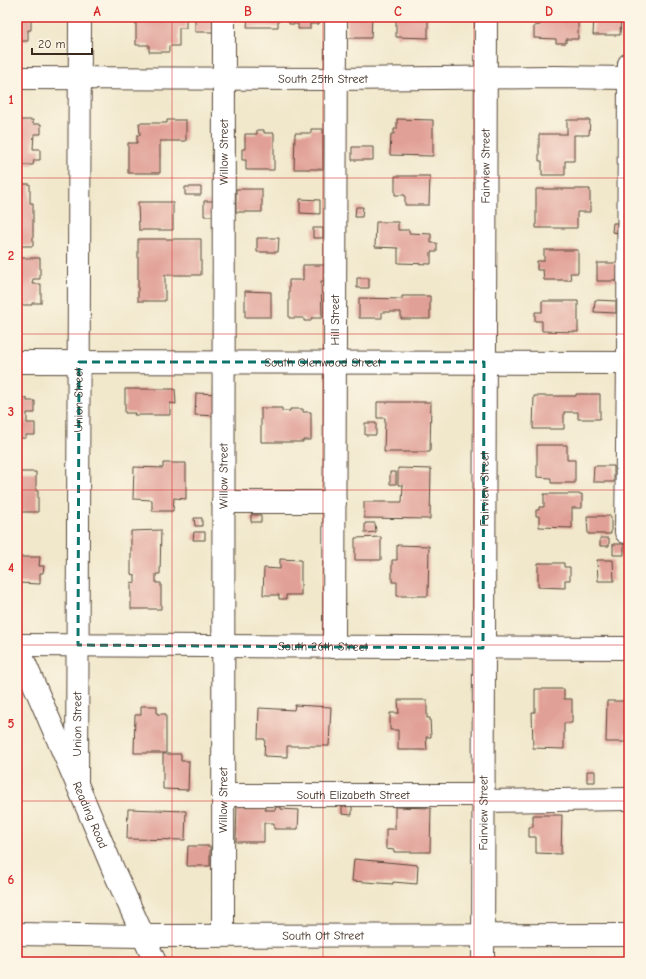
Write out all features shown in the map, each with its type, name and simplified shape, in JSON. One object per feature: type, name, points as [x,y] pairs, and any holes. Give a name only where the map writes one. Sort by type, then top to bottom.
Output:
[{"type":"street","name":"Union Street","points":[[78,784],[80,17]]},
{"type":"street","name":"Willow Street","points":[[223,935],[224,17]]},
{"type":"street","name":"Hill Street","points":[[334,647],[336,17]]},
{"type":"street","name":"Fairview Street","points":[[482,962],[486,17]]},
{"type":"street","points":[[626,532],[629,363],[629,64]]},
{"type":"street","name":"South 25th Street","points":[[17,78],[629,78]]},
{"type":"street","name":"South Glenwood Street","points":[[17,362],[629,363]]},
{"type":"street","points":[[223,502],[335,502]]},
{"type":"street","name":"South 26th Street","points":[[17,645],[629,648]]},
{"type":"street","name":"Reading Road","points":[[17,645],[142,936],[155,962]]},
{"type":"street","name":"South Elizabeth Street","points":[[223,795],[629,799]]},
{"type":"street","name":"South Ott Street","points":[[17,934],[142,936],[629,935]]},
{"type":"highlighted area","points":[[79,362],[484,362],[483,648],[78,645]]},
{"type":"building","points":[[17,17],[31,17],[31,30],[28,30],[28,41],[17,41]]},
{"type":"building","points":[[136,17],[186,17],[186,28],[179,28],[179,46],[169,46],[169,52],[149,52],[149,45],[136,45]]},
{"type":"building","points":[[195,17],[216,17],[215,32],[195,32]]},
{"type":"building","points":[[248,17],[278,17],[278,27],[247,27]]},
{"type":"building","points":[[289,17],[319,17],[319,24],[310,24],[310,29],[298,29],[298,24],[289,24]]},
{"type":"building","points":[[347,17],[372,17],[371,38],[347,38]]},
{"type":"building","points":[[396,17],[428,17],[428,38],[396,37]]},
{"type":"building","points":[[540,17],[578,17],[578,39],[566,39],[566,43],[556,43],[556,39],[534,38],[534,26],[540,25]]},
{"type":"building","points":[[594,17],[621,17],[620,35],[593,35]]},
{"type":"building","points":[[397,119],[433,120],[433,156],[390,155],[391,134],[394,134],[394,129],[397,129]]},
{"type":"building","points":[[17,120],[33,120],[33,124],[41,124],[41,134],[34,134],[33,149],[40,149],[40,160],[34,160],[33,165],[17,165]]},
{"type":"building","points":[[167,120],[186,120],[186,141],[160,141],[160,173],[128,173],[128,143],[137,143],[137,135],[140,135],[139,123],[167,123]]},
{"type":"building","points":[[567,120],[590,120],[589,135],[574,135],[574,161],[565,161],[565,175],[542,175],[542,161],[539,161],[539,134],[567,134]]},
{"type":"building","points":[[311,129],[323,129],[323,169],[294,169],[295,133],[311,133]]},
{"type":"building","points":[[257,130],[264,130],[264,133],[274,133],[274,170],[246,170],[246,160],[242,160],[242,149],[245,149],[245,134],[257,134]]},
{"type":"building","points":[[352,147],[373,147],[373,160],[352,160]]},
{"type":"building","points":[[395,176],[430,176],[429,205],[405,205],[405,195],[395,195]]},
{"type":"building","points":[[17,184],[30,184],[30,203],[33,203],[33,246],[17,246]]},
{"type":"building","points":[[185,187],[201,187],[201,195],[185,195]]},
{"type":"building","points":[[236,189],[262,189],[262,212],[236,212]]},
{"type":"building","points":[[536,189],[590,189],[590,212],[577,212],[577,228],[536,228]]},
{"type":"building","points":[[300,199],[320,200],[320,214],[300,213]]},
{"type":"building","points":[[204,201],[213,201],[213,216],[204,216]]},
{"type":"building","points":[[138,202],[173,202],[173,230],[139,230]]},
{"type":"building","points":[[356,207],[363,207],[362,217],[355,217]]},
{"type":"building","points":[[376,222],[398,222],[398,230],[409,230],[409,233],[431,234],[431,243],[437,243],[437,252],[431,252],[431,264],[398,263],[398,248],[375,247]]},
{"type":"building","points":[[613,223],[620,223],[620,233],[612,232]]},
{"type":"building","points":[[313,228],[323,228],[323,238],[313,238]]},
{"type":"building","points":[[257,238],[279,238],[278,252],[257,252]]},
{"type":"building","points":[[138,239],[201,239],[201,275],[165,275],[165,301],[138,301]]},
{"type":"building","points":[[544,250],[578,250],[578,273],[570,273],[571,280],[544,280],[543,270],[537,270],[537,261],[544,261]]},
{"type":"building","points":[[17,258],[40,258],[40,279],[33,279],[32,284],[41,284],[41,303],[32,303],[32,305],[17,305]]},
{"type":"building","points":[[597,263],[618,263],[617,281],[597,281]]},
{"type":"building","points":[[303,265],[327,265],[327,281],[321,281],[322,318],[311,318],[311,321],[304,321],[304,318],[289,318],[289,280],[303,280]]},
{"type":"building","points":[[357,278],[369,278],[369,288],[357,288]]},
{"type":"building","points":[[245,291],[271,292],[271,317],[245,317]]},
{"type":"building","points":[[402,296],[430,296],[430,319],[401,319],[401,312],[382,312],[382,318],[359,318],[359,298],[402,299]]},
{"type":"building","points":[[595,300],[616,301],[616,313],[594,312]]},
{"type":"building","points":[[542,301],[578,301],[578,332],[542,331],[542,321],[535,321],[535,312],[542,312]]},
{"type":"building","points":[[125,389],[175,389],[176,404],[170,403],[170,415],[134,415],[135,413],[125,413]]},
{"type":"building","points":[[196,393],[219,394],[219,416],[195,415]]},
{"type":"building","points":[[576,394],[600,394],[600,419],[578,419],[578,412],[564,412],[564,429],[533,429],[534,396],[576,396]]},
{"type":"building","points":[[17,398],[27,398],[27,401],[35,401],[35,413],[27,413],[27,423],[35,423],[35,435],[26,435],[26,438],[17,438]]},
{"type":"building","points":[[377,402],[431,402],[430,452],[384,452],[385,418],[377,418]]},
{"type":"building","points":[[261,408],[282,408],[282,411],[290,411],[290,409],[303,409],[303,412],[311,412],[311,440],[303,440],[303,442],[261,442]]},
{"type":"building","points":[[365,423],[376,423],[376,435],[365,435]]},
{"type":"building","points":[[537,445],[567,445],[567,460],[575,460],[575,483],[551,483],[551,478],[537,477]]},
{"type":"building","points":[[163,463],[186,463],[186,499],[174,498],[173,511],[152,511],[152,500],[133,499],[134,467],[163,468]]},
{"type":"building","points":[[594,466],[614,466],[614,482],[593,482]]},
{"type":"building","points":[[398,468],[431,469],[430,519],[364,518],[364,502],[402,502],[403,485],[398,485]]},
{"type":"building","points":[[17,472],[36,472],[38,512],[17,512]]},
{"type":"building","points":[[390,472],[396,472],[396,484],[390,484]]},
{"type":"building","points":[[544,494],[582,494],[582,508],[572,508],[572,528],[539,527],[539,516],[536,516],[536,510],[539,510],[539,507],[544,507]]},
{"type":"building","points":[[251,515],[261,515],[261,522],[251,522]]},
{"type":"building","points":[[587,516],[611,516],[611,534],[588,534]]},
{"type":"building","points":[[194,518],[202,518],[202,526],[195,526]]},
{"type":"building","points":[[365,523],[375,523],[376,532],[365,533]]},
{"type":"building","points":[[161,530],[160,574],[156,574],[156,583],[161,583],[161,609],[131,609],[131,582],[135,583],[135,575],[131,574],[131,531]]},
{"type":"building","points":[[194,532],[205,532],[205,540],[193,540]]},
{"type":"building","points":[[381,537],[381,560],[355,560],[355,538]]},
{"type":"building","points":[[600,538],[609,538],[609,546],[600,546]]},
{"type":"building","points":[[613,544],[624,544],[624,555],[613,555]]},
{"type":"building","points":[[397,545],[429,546],[428,596],[397,596],[397,582],[392,582],[392,560],[397,560]]},
{"type":"building","points":[[19,557],[40,557],[39,566],[44,566],[43,573],[40,573],[40,584],[19,583]]},
{"type":"building","points":[[280,559],[301,560],[301,595],[286,595],[286,599],[279,599],[279,595],[263,595],[264,568],[280,569]]},
{"type":"building","points":[[597,560],[613,560],[614,581],[598,581]]},
{"type":"building","points":[[538,563],[564,563],[564,567],[570,567],[570,580],[565,580],[565,588],[538,587]]},
{"type":"building","points":[[535,689],[564,689],[564,699],[572,699],[572,723],[564,723],[564,749],[533,748],[532,712],[535,712]]},
{"type":"building","points":[[398,700],[427,700],[427,718],[430,718],[431,737],[426,737],[427,750],[398,750],[398,730],[390,730],[390,713],[399,713]]},
{"type":"building","points":[[607,701],[629,701],[629,733],[626,733],[626,742],[606,742]]},
{"type":"building","points":[[295,705],[331,707],[329,746],[287,746],[287,757],[264,756],[265,739],[258,739],[259,708],[294,710]]},
{"type":"building","points":[[141,706],[157,706],[157,714],[166,714],[166,753],[134,753],[135,715],[141,715]]},
{"type":"building","points":[[163,754],[181,754],[181,761],[189,761],[188,790],[163,789]]},
{"type":"building","points":[[587,771],[595,771],[595,782],[587,782]]},
{"type":"building","points":[[342,801],[352,801],[352,815],[342,814]]},
{"type":"building","points":[[237,803],[265,803],[265,810],[275,810],[276,807],[281,807],[281,809],[299,810],[298,829],[274,829],[274,823],[264,823],[264,842],[236,842]]},
{"type":"building","points":[[395,807],[431,808],[430,852],[394,852],[394,850],[386,849],[386,829],[395,829]]},
{"type":"building","points":[[128,809],[186,811],[185,840],[127,839]]},
{"type":"building","points":[[533,815],[562,815],[561,854],[536,853],[536,837],[529,837],[529,827],[533,827]]},
{"type":"building","points":[[188,846],[210,846],[210,866],[187,866]]},
{"type":"building","points":[[354,859],[418,865],[417,884],[352,881]]}]
